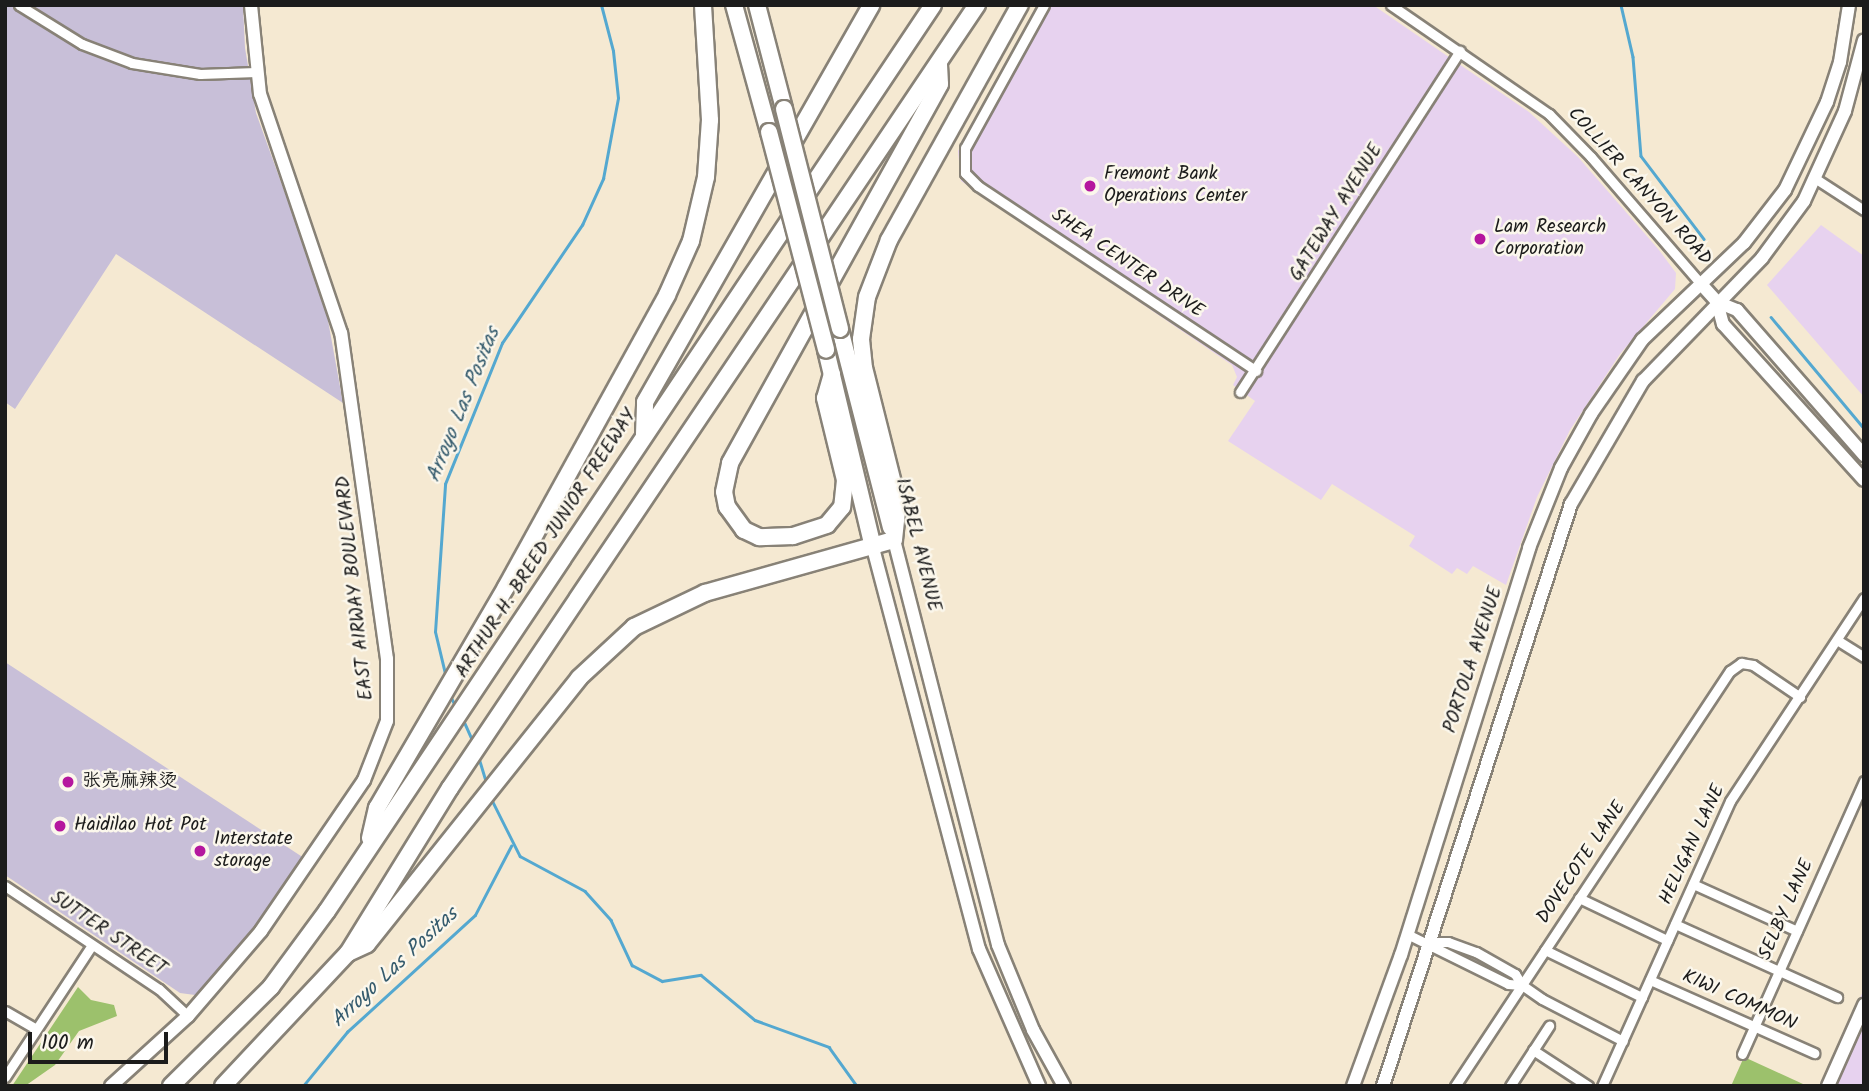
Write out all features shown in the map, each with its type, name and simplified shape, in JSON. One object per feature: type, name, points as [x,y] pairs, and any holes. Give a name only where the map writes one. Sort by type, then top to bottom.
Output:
[{"type":"highway","points":[[368,848],[377,808],[465,658],[667,295],[691,241],[706,177],[710,120],[703,5]]},
{"type":"highway","points":[[734,5],[826,350],[873,548]]},
{"type":"highway","name":"ISABEL AVENUE","points":[[757,5],[894,540]]},
{"type":"highway","points":[[644,434],[645,401],[871,5]]},
{"type":"highway","name":"ARTHUR H. BREED JUNIOR FREEWAY","points":[[171,1086],[271,987],[436,751],[644,434],[933,5]]},
{"type":"highway","points":[[223,1086],[348,953],[491,726],[977,5]]},
{"type":"highway","points":[[348,953],[367,944],[597,658],[656,613],[705,593],[894,540],[898,503],[864,368],[861,339],[867,297],[889,240],[1020,5]]},
{"type":"highway","points":[[832,374],[825,398],[845,480],[842,507],[827,525],[793,536],[759,537],[744,530],[727,507],[724,492],[730,463],[940,84],[939,64]]},
{"type":"main road","name":"EAST AIRWAY BOULEVARD","points":[[111,1086],[188,1016],[261,931],[364,780],[382,741],[389,700],[363,465],[341,333],[274,138],[256,72],[251,5]]},
{"type":"main road","name":"PORTOLA AVENUE","points":[[1353,1086],[1407,934],[1529,548],[1561,468],[1591,414],[1642,340],[1759,227],[1798,169],[1835,80],[1849,5]]},
{"type":"main road","points":[[1383,1086],[1550,557],[1571,504],[1624,406],[1672,346],[1776,240],[1816,179],[1845,111],[1864,40]]},
{"type":"main road","name":"COLLIER CANYON ROAD","points":[[1701,284],[1717,302],[1723,324],[1864,481]]},
{"type":"main road","name":"COLLIER CANYON ROAD","points":[[1717,302],[1737,310],[1864,455]]},
{"type":"main road","name":"ISABEL AVENUE","points":[[894,540],[995,933],[1033,1030],[1064,1086]]},
{"type":"main road","points":[[873,548],[979,949],[1039,1086]]},
{"type":"main road","points":[[1828,1086],[1864,1005]]},
{"type":"street","points":[[19,5],[82,44],[132,63],[200,74],[256,72]]},
{"type":"street","name":"SHEA CENTER DRIVE","points":[[1044,5],[965,148],[962,165],[978,186],[1256,371]]},
{"type":"street","name":"COLLIER CANYON ROAD","points":[[1391,5],[1526,96],[1570,134],[1701,284]]},
{"type":"street","name":"GATEWAY AVENUE","points":[[1240,392],[1460,51]]},
{"type":"street","points":[[1816,179],[1864,210]]},
{"type":"street","name":"HELIGAN LANE","points":[[1602,1086],[1730,801],[1864,598]]},
{"type":"street","points":[[1837,640],[1864,657]]},
{"type":"street","name":"DOVECOTE LANE","points":[[1455,1086],[1730,671],[1741,663],[1753,665],[1800,697]]},
{"type":"street","name":"SELBY LANE","points":[[1742,1054],[1864,781]]},
{"type":"street","points":[[1693,884],[1797,931]]},
{"type":"street","name":"SUTTER STREET","points":[[5,886],[159,989],[188,1016]]},
{"type":"street","points":[[1579,898],[1667,940]]},
{"type":"street","points":[[1675,924],[1837,997]]},
{"type":"street","points":[[1407,934],[1430,942],[1448,942],[1476,953],[1515,974],[1522,985],[1623,1041]]},
{"type":"street","points":[[5,1077],[92,945]]},
{"type":"street","points":[[1545,950],[1642,997]]},
{"type":"street","name":"KIWI COMMON","points":[[1650,980],[1814,1053]]},
{"type":"street","points":[[5,1011],[36,1029]]},
{"type":"street","points":[[1510,1086],[1549,1026]]},
{"type":"street","points":[[1533,1050],[1588,1086]]},
{"type":"shaded area","points":[[5,5],[243,5],[245,48],[256,113],[325,304],[343,403],[116,254],[15,409],[5,402]]},
{"type":"shaded area","points":[[1037,5],[1373,5],[1529,112],[1578,157],[1659,250],[1676,273],[1675,289],[1620,354],[1570,430],[1537,497],[1506,585],[1473,566],[1467,574],[1457,568],[1452,574],[1409,546],[1415,536],[1332,484],[1321,500],[1228,441],[1255,401],[1233,385],[1237,377],[1232,365],[961,181],[958,151]]},
{"type":"shaded area","points":[[1821,225],[1864,256],[1864,397],[1767,285]]},
{"type":"shaded area","points":[[5,662],[304,858],[239,949],[195,995],[180,993],[5,875]]},
{"type":"shaded area","points":[[1864,989],[1864,1086],[1821,1086]]},
{"type":"green space","points":[[78,987],[91,1000],[114,1005],[117,1016],[79,1031],[55,1065],[25,1086],[12,1086]]},
{"type":"green space","points":[[1744,1057],[1803,1084],[1803,1086],[1731,1086]]},
{"type":"waterway","name":"Arroyo Las Positas","points":[[446,678],[435,632],[445,484],[502,343],[582,225],[603,179],[618,98],[613,51],[601,5]]},
{"type":"waterway","points":[[1621,5],[1633,57],[1641,156],[1704,239]]},
{"type":"waterway","points":[[1771,317],[1862,426]]},
{"type":"waterway","name":"Arroyo Las Positas","points":[[450,695],[456,707]]},
{"type":"waterway","name":"Arroyo Las Positas","points":[[463,719],[473,741]]},
{"type":"waterway","name":"Arroyo Las Positas","points":[[479,758],[487,785]]},
{"type":"waterway","points":[[491,798],[520,856],[585,891],[611,920],[632,965],[662,981],[701,975],[755,1020],[829,1047],[857,1086]]},
{"type":"waterway","name":"Arroyo Las Positas","points":[[303,1086],[347,1032],[475,915],[511,846]]},
{"type":"place","name":"Fremont Bank Operations Center","points":[[1090,186]]},
{"type":"place","name":"Lam Research Corporation","points":[[1480,239]]},
{"type":"place","name":"张亮麻辣烫","points":[[68,782]]},
{"type":"place","name":"Haidilao Hot Pot","points":[[60,826]]},
{"type":"place","name":"Interstate storage","points":[[200,851]]}]
